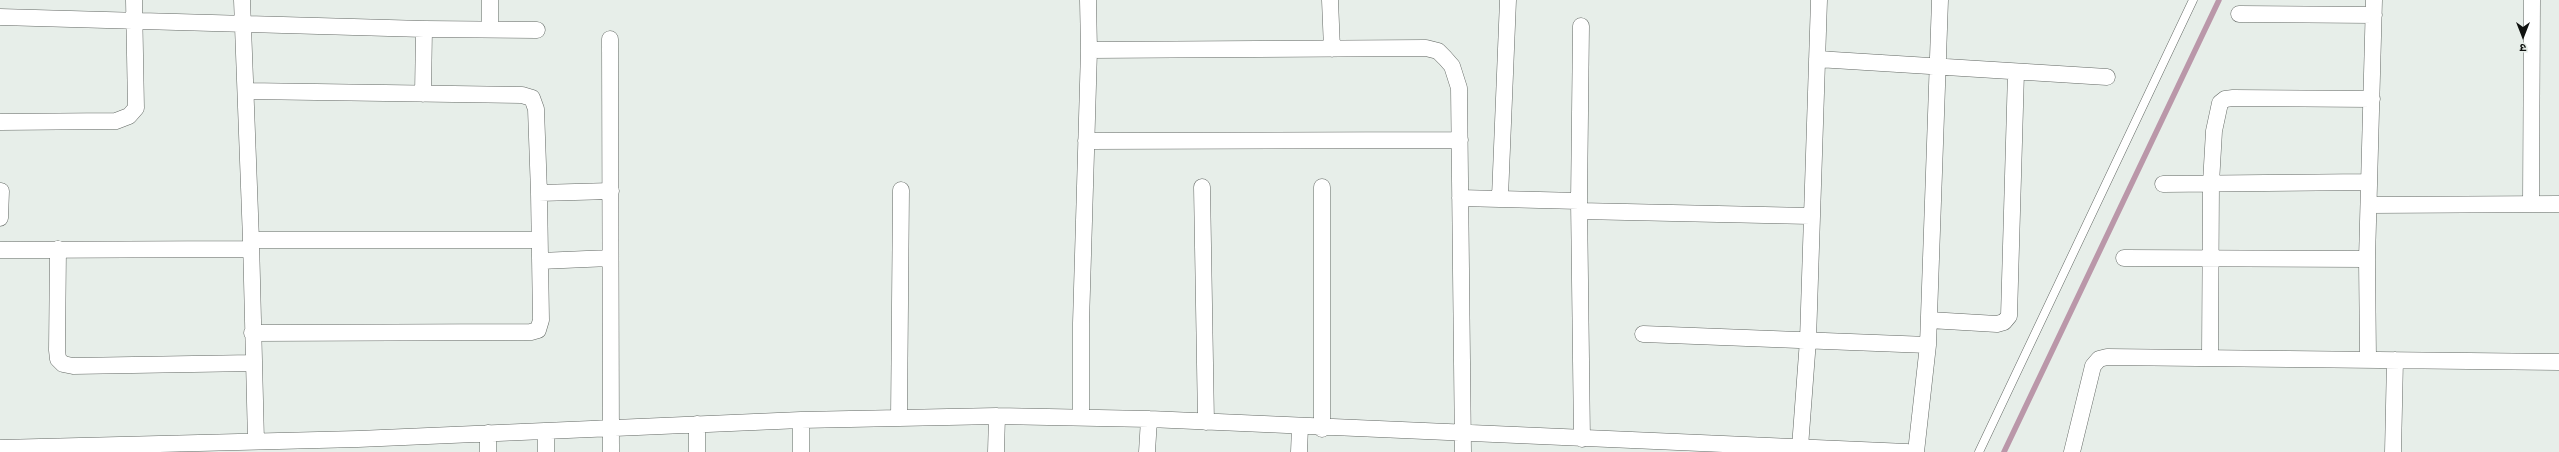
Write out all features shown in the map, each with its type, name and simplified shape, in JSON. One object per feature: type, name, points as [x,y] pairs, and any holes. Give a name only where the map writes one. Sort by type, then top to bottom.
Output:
[{"type":"street","points":[[0,122],[116,121],[129,116],[136,108],[134,0]]},
{"type":"street","points":[[242,0],[242,24],[247,91],[252,333],[254,363],[245,445]]},
{"type":"street","points":[[490,0],[490,29]]},
{"type":"street","points":[[1081,418],[1081,323],[1089,50],[1088,0]]},
{"type":"street","points":[[1330,0],[1332,49]]},
{"type":"street","points":[[1500,197],[1508,0]]},
{"type":"street","points":[[1800,447],[1808,340],[1810,216],[1818,0]]},
{"type":"street","points":[[1916,452],[1928,345],[1940,0]]},
{"type":"street","points":[[2531,204],[2532,0]]},
{"type":"street","points":[[2239,14],[2374,7],[2367,259],[2368,359]]},
{"type":"street","points":[[0,17],[424,29],[537,30]]},
{"type":"street","points":[[1572,443],[1580,206],[1581,26]]},
{"type":"street","points":[[423,94],[424,29]]},
{"type":"street","points":[[610,39],[611,452]]},
{"type":"street","points":[[1089,50],[1426,48],[1438,51],[1452,66],[1458,83],[1460,140],[1463,452]]},
{"type":"street","points":[[1817,59],[2107,77]]},
{"type":"street","points":[[1929,320],[1997,324],[2004,322],[2009,316],[2016,72]]},
{"type":"street","points":[[247,91],[522,95],[532,98],[536,109],[539,193],[541,320],[538,330],[531,332],[252,333]]},
{"type":"street","points":[[2210,356],[2211,183],[2217,111],[2225,99],[2372,99]]},
{"type":"street","points":[[1086,141],[1460,140]]},
{"type":"street","points":[[2163,184],[2369,182]]},
{"type":"street","points":[[1202,186],[1206,422]]},
{"type":"street","points":[[1322,186],[1322,428]]},
{"type":"street","points":[[899,418],[901,190]]},
{"type":"street","points":[[0,218],[1,191]]},
{"type":"street","points":[[539,193],[611,191]]},
{"type":"street","points":[[1460,198],[1500,197],[1580,206],[1810,216]]},
{"type":"street","points":[[2369,205],[2559,204]]},
{"type":"street","points":[[0,250],[539,240]]},
{"type":"street","points":[[58,250],[57,350],[58,359],[63,364],[73,366],[254,363]]},
{"type":"street","points":[[540,261],[610,258]]},
{"type":"street","points":[[2124,258],[2367,259]]},
{"type":"street","points":[[1643,334],[1928,345]]},
{"type":"street","points":[[2072,452],[2087,386],[2094,366],[2099,359],[2116,356],[2210,356],[2559,362]]},
{"type":"street","points":[[2393,452],[2395,360]]},
{"type":"street","points":[[996,452],[997,416]]},
{"type":"street","points":[[0,448],[82,449],[245,445],[326,446],[488,433],[801,420],[997,416],[1149,419],[1463,434],[1572,443],[1660,447],[1745,449],[1800,447],[1907,452]]},
{"type":"street","points":[[1147,452],[1149,419]]},
{"type":"street","points":[[800,452],[801,420]]},
{"type":"street","points":[[697,424],[697,452]]},
{"type":"street","points":[[1299,452],[1300,427]]},
{"type":"street","points":[[546,431],[546,452]]},
{"type":"street","points":[[488,433],[488,452]]},
{"type":"lane","points":[[1979,452],[2193,0]]},
{"type":"waterway","points":[[2004,452],[2219,0]]}]
